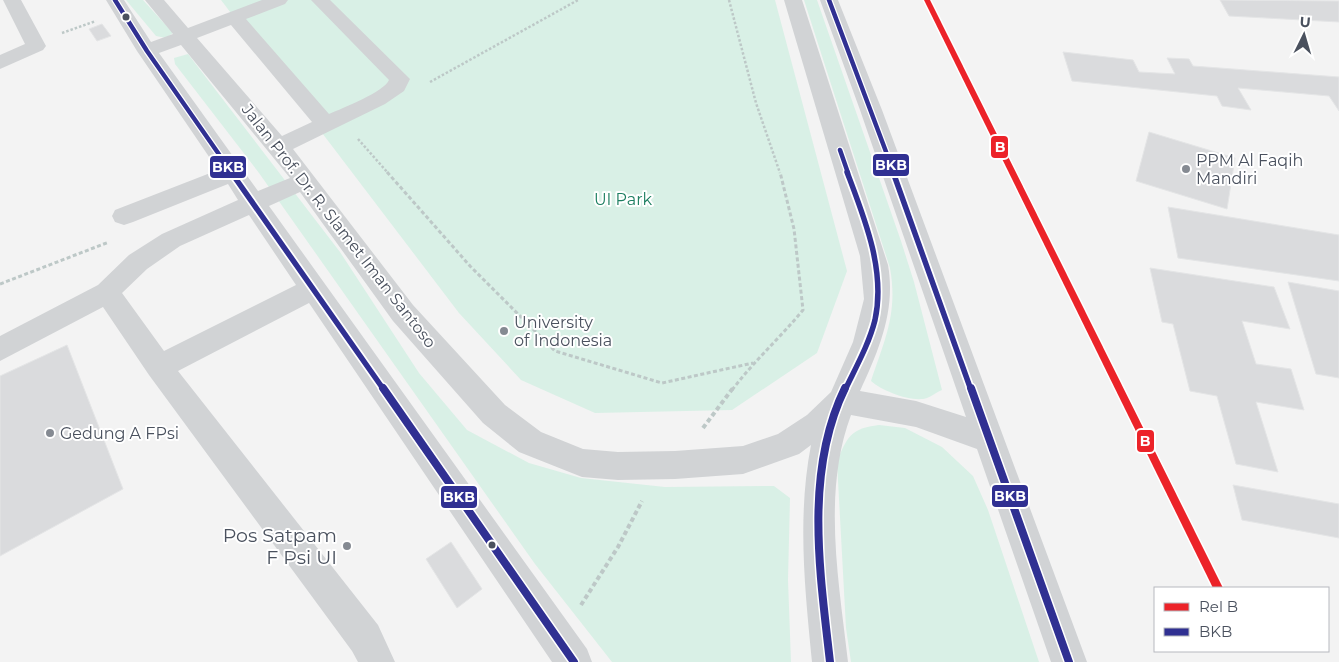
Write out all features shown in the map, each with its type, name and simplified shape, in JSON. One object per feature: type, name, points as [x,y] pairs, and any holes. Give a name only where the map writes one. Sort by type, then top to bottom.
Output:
[{"type":"street","points":[[0,63],[35,44],[12,0]]},
{"type":"street","name":"Jalan Prof. Dr. R. Slamet Iman Santoso","points":[[154,0],[279,147],[403,313],[494,414],[530,442],[582,463],[618,466],[675,465],[743,460],[788,444],[818,424],[840,400]]},
{"type":"street","points":[[147,51],[279,0]]},
{"type":"street","points":[[279,147],[378,99],[397,87],[400,80],[320,0]]},
{"type":"street","points":[[794,0],[875,261],[877,307],[863,351],[840,400],[827,442],[820,483],[826,623],[830,662]]},
{"type":"street","points":[[829,0],[871,110],[1069,662]]},
{"type":"street","points":[[119,6],[147,51],[255,202],[312,288],[566,651]]},
{"type":"street","points":[[234,17],[332,121]]},
{"type":"street","points":[[124,216],[233,173]]},
{"type":"street","points":[[0,349],[108,292],[138,262],[171,240],[303,181]]},
{"type":"street","points":[[160,367],[312,288]]},
{"type":"street","points":[[108,292],[160,367],[365,638],[377,662]]},
{"type":"street","points":[[840,400],[876,404],[932,417],[989,440]]},
{"type":"path","points":[[425,85],[578,0]]},
{"type":"path","points":[[566,651],[648,490],[664,478],[753,362],[782,336],[803,310],[792,220],[778,165],[756,103],[729,0]]},
{"type":"path","points":[[35,44],[119,6]]},
{"type":"path","points":[[332,121],[470,266],[555,351],[662,382],[753,362]]},
{"type":"green space","points":[[126,0],[143,0],[173,33],[166,38],[156,36]]},
{"type":"green space","name":"UI Park","points":[[221,0],[775,0],[847,271],[817,353],[732,410],[595,413],[521,380],[459,313]]},
{"type":"green space","points":[[804,0],[817,0],[914,282],[942,390],[927,398],[914,399],[898,395],[882,389],[871,381],[889,326],[892,299],[890,268]]},
{"type":"green space","points":[[188,54],[340,252],[419,373],[467,430],[529,463],[581,478],[665,487],[774,486],[790,498],[788,580],[791,662],[612,662],[535,564],[259,173],[175,64],[174,58]]},
{"type":"green space","points":[[879,425],[905,428],[942,447],[973,476],[988,510],[1039,662],[851,662],[846,628],[837,462],[851,435],[870,426]]},
{"type":"building","points":[[1220,0],[1339,1],[1339,22],[1229,16]]},
{"type":"building","points":[[102,24],[111,36],[97,41],[89,29]]},
{"type":"building","points":[[1063,52],[1133,60],[1139,72],[1175,74],[1167,58],[1189,59],[1193,66],[1339,77],[1339,111],[1329,96],[1238,88],[1251,110],[1222,106],[1217,96],[1072,81]]},
{"type":"building","name":"PPM Al Faqih Mandiri","points":[[1149,132],[1235,158],[1227,209],[1136,181]]},
{"type":"building","points":[[1168,207],[1339,235],[1339,281],[1178,258]]},
{"type":"building","points":[[1150,268],[1274,287],[1290,329],[1242,321],[1256,364],[1291,369],[1304,410],[1256,402],[1278,472],[1236,464],[1217,396],[1190,391],[1173,324],[1162,322]]},
{"type":"building","points":[[1288,282],[1339,291],[1339,378],[1316,374]]},
{"type":"building","name":"Gedung A FPsi","points":[[67,345],[123,489],[0,556],[0,376]]},
{"type":"building","points":[[1233,485],[1339,504],[1339,538],[1242,520]]},
{"type":"building","points":[[451,542],[482,589],[457,608],[426,559]]},
{"type":"rail line","name":"B","points":[[927,0],[1218,587]]},
{"type":"transit line","name":"BKB","points":[[115,0],[147,51],[574,662]]},
{"type":"transit line","name":"BKB","points":[[829,0],[871,110],[1069,662]]},
{"type":"transit line","name":"BKB","points":[[830,662],[823,602],[819,541],[821,480],[825,450],[832,421],[837,406],[865,349],[875,319],[877,304],[875,264],[871,245],[860,206],[840,150]]},
{"type":"place","name":"PPM Al Faqih Mandiri","points":[[1186,169]]},
{"type":"place","name":"University of Indonesia","points":[[504,331]]},
{"type":"place","name":"Gedung A FPsi","points":[[50,433]]},
{"type":"place","name":"Pos Satpam F Psi UI","points":[[347,546]]}]
